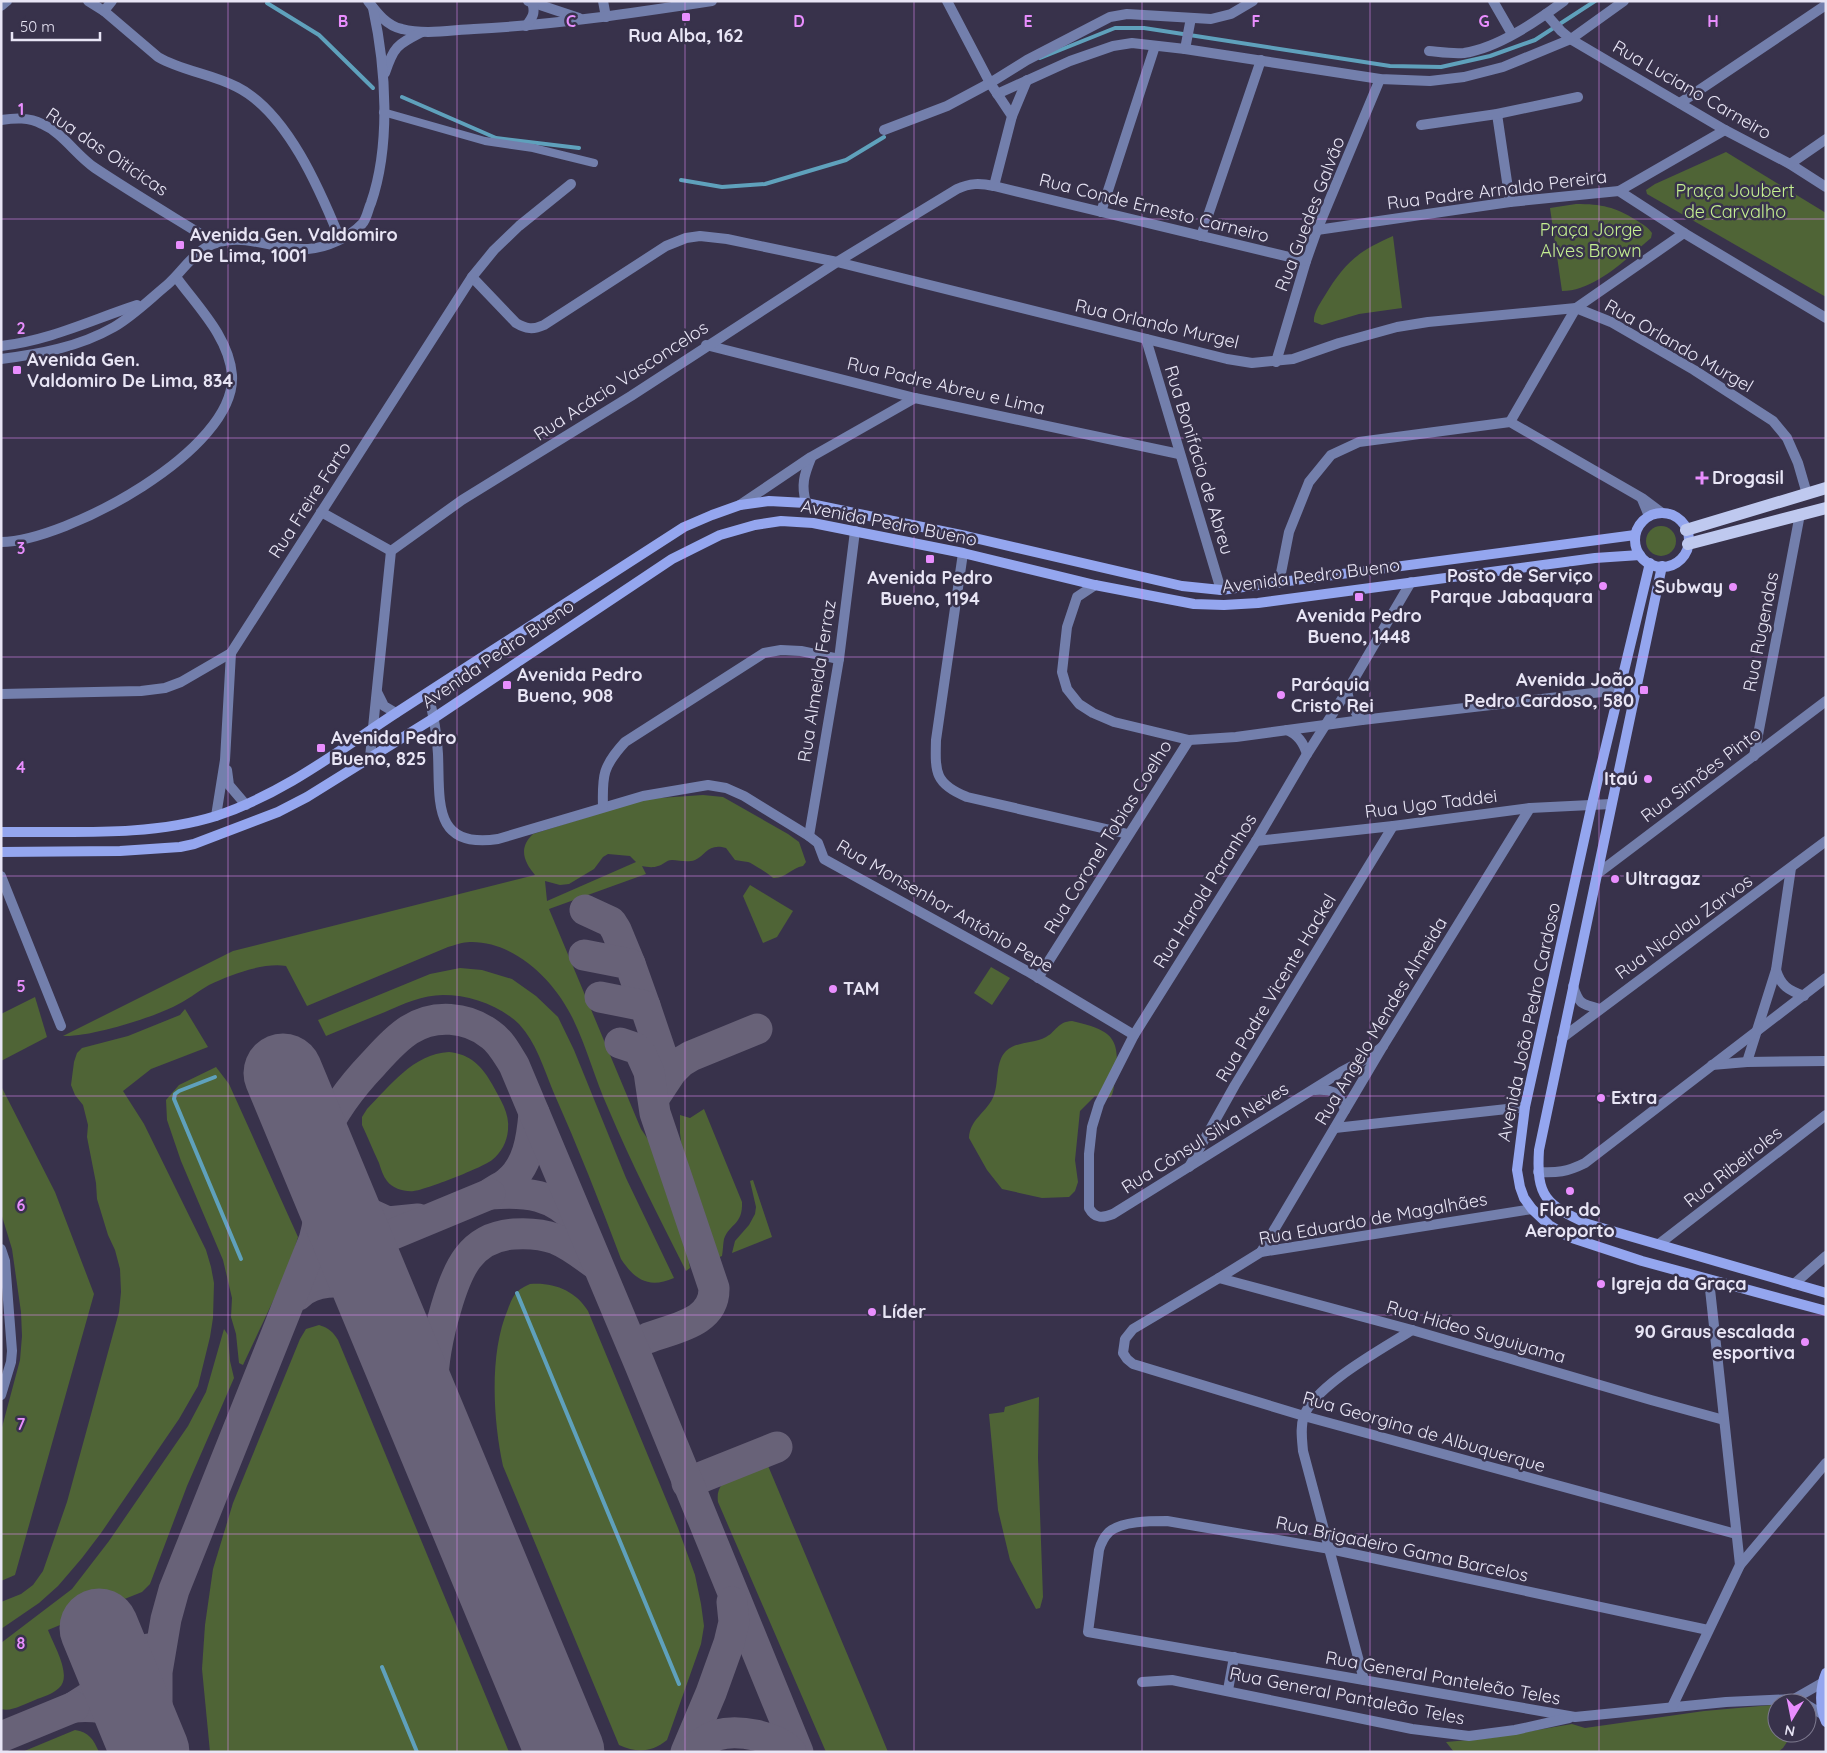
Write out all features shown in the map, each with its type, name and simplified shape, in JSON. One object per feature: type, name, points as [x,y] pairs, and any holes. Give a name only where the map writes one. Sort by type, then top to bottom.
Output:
[{"type":"main road","points":[[1686,530],[1826,488]]},
{"type":"main road","name":"Avenida Pedro Bueno","points":[[1,832],[135,830],[193,822],[246,805],[312,770],[396,713],[684,527],[740,505],[769,501],[806,503],[966,536],[1182,586],[1221,590],[1635,536]]},
{"type":"main road","points":[[1688,544],[1826,508]]},
{"type":"main road","points":[[1662,513],[1677,518],[1686,530],[1688,544],[1684,554],[1677,561],[1662,566],[1650,563],[1640,555],[1637,549],[1635,536],[1638,526],[1648,516],[1662,513]]},
{"type":"main road","name":"Avenida Pedro Bueno","points":[[1,852],[120,851],[170,848],[194,844],[278,812],[307,797],[434,718],[672,559],[720,535],[755,525],[781,521],[813,523],[963,553],[1094,586],[1194,604],[1224,605],[1266,602],[1595,558],[1640,555]]},
{"type":"main road","name":"Avenida João Pedro Cardoso","points":[[1650,563],[1592,804],[1525,1106],[1517,1170],[1524,1198],[1532,1209],[1549,1224],[1569,1237],[1642,1261],[1826,1311]]},
{"type":"main road","name":"Avenida João Pedro Cardoso","points":[[1662,566],[1539,1150],[1538,1172],[1541,1189],[1551,1203],[1566,1214],[1588,1224],[1826,1293]]},
{"type":"main road","points":[[246,805],[256,820]]},
{"type":"main road","points":[[1824,1679],[1825,1717]]},
{"type":"street","points":[[1,6],[8,1]]},
{"type":"street","points":[[88,1],[104,11],[166,62],[238,87],[257,101],[275,120],[298,151],[319,189],[340,239]]},
{"type":"street","points":[[104,11],[112,1]]},
{"type":"street","points":[[603,1],[606,17]]},
{"type":"street","points":[[370,5],[391,25],[401,29],[423,32],[526,26],[606,17],[712,1]]},
{"type":"street","points":[[947,1],[990,83],[1012,116]]},
{"type":"street","points":[[884,130],[947,106],[1027,60],[1110,17],[1127,14],[1190,21],[1220,18],[1253,1]]},
{"type":"street","points":[[1493,1],[1512,34]]},
{"type":"street","points":[[1429,51],[1464,53],[1487,46],[1548,17],[1564,1]]},
{"type":"street","points":[[997,94],[1070,60],[1113,46],[1132,44],[1185,47],[1380,79],[1430,81],[1464,77],[1484,73],[1524,59],[1571,39],[1624,1]]},
{"type":"street","points":[[530,2],[583,19]]},
{"type":"street","points":[[526,26],[534,14],[530,2]]},
{"type":"street","points":[[1,359],[58,349],[88,340],[115,326],[176,277],[195,255],[215,243],[226,240],[243,240],[292,250],[311,249],[340,239],[364,223],[381,166],[384,78],[380,43],[370,5]]},
{"type":"street","points":[[1680,103],[1826,5]]},
{"type":"street","name":"Rua Luciano Carneiro","points":[[1548,17],[1571,39],[1725,130],[1790,164],[1826,187]]},
{"type":"street","points":[[1185,47],[1190,21]]},
{"type":"street","points":[[384,78],[390,58],[396,47],[423,32]]},
{"type":"street","points":[[1101,212],[1155,46]]},
{"type":"street","points":[[1201,236],[1261,60]]},
{"type":"street","name":"Rua Guedes Galvão","points":[[1276,362],[1317,230],[1380,79]]},
{"type":"street","points":[[994,186],[1012,116],[1027,80]]},
{"type":"street","points":[[1421,125],[1497,114],[1578,97]]},
{"type":"street","points":[[383,112],[485,141],[534,148],[594,164]]},
{"type":"street","points":[[1497,114],[1510,202]]},
{"type":"street","name":"Rua das Oiticicas","points":[[1,120],[29,119],[43,124],[56,132],[93,167],[215,243]]},
{"type":"street","points":[[1619,191],[1725,130]]},
{"type":"street","points":[[1790,164],[1826,139]]},
{"type":"street","name":"Rua Acácio Vasconcelos","points":[[391,551],[462,500],[631,396],[706,345],[837,262],[957,189],[978,183],[994,186]]},
{"type":"street","name":"Rua Freire Farto","points":[[1,694],[141,691],[164,688],[181,682],[232,653],[472,277],[494,250],[519,226],[571,184]]},
{"type":"street","name":"Rua Conde Ernesto Carneiro","points":[[994,186],[1306,261]]},
{"type":"street","name":"Rua Padre Arnaldo Pereira","points":[[1317,230],[1510,202],[1619,191],[1684,233],[1826,318]]},
{"type":"street","points":[[1510,422],[1576,308],[1684,233]]},
{"type":"street","name":"Rua Orlando Murgel","points":[[472,277],[516,323],[530,329],[544,326],[666,246],[686,238],[700,236],[837,262],[1227,359],[1252,363],[1293,359],[1339,343],[1397,327],[1428,322],[1576,308],[1619,327],[1694,370],[1773,421],[1791,446],[1803,475],[1807,494]]},
{"type":"street","points":[[1,542],[38,536],[76,522],[122,500],[188,453],[211,428],[224,409],[230,393],[232,376],[228,357],[221,338],[176,277]]},
{"type":"street","points":[[1,346],[55,336],[107,315],[145,303]]},
{"type":"street","name":"Rua Bonifácio de Abreu","points":[[1146,339],[1221,590]]},
{"type":"street","name":"Rua Padre Abreu e Lima","points":[[706,345],[915,398],[1179,454]]},
{"type":"street","points":[[740,505],[811,457],[915,398]]},
{"type":"street","points":[[1279,583],[1289,532],[1309,482],[1331,455],[1358,442],[1510,422],[1642,498],[1662,513]]},
{"type":"street","points":[[806,503],[802,485],[811,457]]},
{"type":"street","points":[[1642,498],[1648,516]]},
{"type":"street","points":[[321,512],[391,551],[370,757]]},
{"type":"street","name":"Rua Rugendas","points":[[1754,756],[1800,514]]},
{"type":"street","name":"Rua Almeida Ferraz","points":[[809,836],[840,659],[855,531]]},
{"type":"street","points":[[963,553],[936,740],[936,762],[940,780],[950,790],[967,797],[1128,834]]},
{"type":"street","name":"Rua Harold Paranhos","points":[[1113,1214],[1100,1217],[1095,1216],[1089,1208],[1089,1163],[1092,1127],[1099,1104],[1134,1035],[1256,840],[1411,582]]},
{"type":"street","points":[[1094,586],[1077,597],[1067,627],[1062,672],[1067,689],[1079,704],[1093,713],[1114,722],[1189,740],[1236,737],[1362,720],[1619,690]]},
{"type":"street","points":[[603,807],[602,784],[605,771],[611,757],[625,742],[741,667],[764,653],[781,650],[801,651],[840,659]]},
{"type":"street","points":[[216,816],[226,760],[232,653]]},
{"type":"street","points":[[377,688],[381,703],[396,713]]},
{"type":"street","points":[[1347,691],[1353,709],[1362,720]]},
{"type":"street","name":"Rua Monsenhor Antônio Pepe","points":[[428,693],[434,718],[441,812],[446,824],[457,835],[481,842],[498,839],[643,796],[708,785],[726,788],[744,796],[809,836],[818,843],[824,859],[1038,978],[1134,1035]]},
{"type":"street","name":"Rua Simões Pinto","points":[[1597,874],[1826,701]]},
{"type":"street","points":[[1287,730],[1300,739],[1307,754]]},
{"type":"street","name":"Rua Coronel Tobias Coelho","points":[[1038,978],[1189,740]]},
{"type":"street","points":[[226,760],[229,786],[246,805]]},
{"type":"street","name":"Rua Ugo Taddei","points":[[1256,840],[1392,826],[1530,808],[1611,804]]},
{"type":"street","name":"Rua Angelo Mendes Almeida","points":[[1261,1252],[1383,1046],[1530,808]]},
{"type":"street","name":"Rua Padre Vicente Hackel","points":[[1189,1168],[1235,1085],[1392,826]]},
{"type":"street","name":"Rua Nicolau Zarvos","points":[[1562,1038],[1826,841]]},
{"type":"street","points":[[1747,1062],[1776,970],[1791,868]]},
{"type":"street","points":[[1,876],[61,1026]]},
{"type":"street","points":[[1776,970],[1779,980],[1787,989],[1804,996]]},
{"type":"street","points":[[1538,1172],[1561,1173],[1585,1163],[1826,978]]},
{"type":"street","points":[[1573,986],[1582,1005],[1600,1009]]},
{"type":"street","name":"Rua Cônsul Silva Neves","points":[[1113,1214],[1341,1072],[1371,1056],[1383,1046]]},
{"type":"street","points":[[1711,1065],[1747,1062],[1826,1061]]},
{"type":"street","points":[[1341,1072],[1353,1076],[1360,1086]]},
{"type":"street","name":"Rua Cônsul Silva Neves","points":[[1314,1090],[1325,1090],[1337,1094],[1345,1110]]},
{"type":"street","points":[[1335,1128],[1525,1106]]},
{"type":"street","name":"Rua Ribeiroles","points":[[1659,1244],[1826,1115]]},
{"type":"street","name":"Rua Eduardo de Magalhães","points":[[1125,1338],[1133,1328],[1261,1252],[1532,1209]]},
{"type":"street","points":[[1,1249],[5,1261],[12,1351],[11,1362],[1,1395]]},
{"type":"street","points":[[1794,1284],[1826,1256]]},
{"type":"street","name":"Rua Hideo Suguiyama","points":[[1220,1278],[1412,1330],[1724,1420]]},
{"type":"street","points":[[1709,1280],[1740,1565]]},
{"type":"street","points":[[1364,1680],[1303,1451],[1301,1432],[1304,1416],[1314,1399],[1330,1384],[1412,1330]]},
{"type":"street","name":"Rua Georgina de Albuquerque","points":[[1125,1338],[1123,1353],[1133,1364],[1304,1416],[1736,1534]]},
{"type":"street","points":[[1672,1706],[1740,1565],[1826,1462]]},
{"type":"street","name":"Rua Brigadeiro Gama Barcelos","points":[[1088,1632],[1102,1540],[1109,1532],[1143,1521],[1167,1521],[1330,1549],[1708,1630]]},
{"type":"street","name":"Rua General Panteleão Teles","points":[[1088,1632],[1575,1717],[1672,1706],[1767,1702]]},
{"type":"street","points":[[1228,1690],[1234,1657]]},
{"type":"street","name":"Rua General Panteleão Teles","points":[[1807,1693],[1824,1679]]},
{"type":"street","name":"Rua General Pantaleão Teles","points":[[1142,1682],[1172,1680],[1412,1728],[1469,1736],[1514,1730],[1575,1717]]},
{"type":"green space","name":"Praça Joubert de Carvalho","points":[[1726,152],[1826,213],[1826,297],[1647,194],[1646,190],[1655,184]]},
{"type":"green space","name":"Praça Jorge Alves Brown","points":[[1576,204],[1615,209],[1647,227],[1652,233],[1651,238],[1621,264],[1598,280],[1574,290],[1562,291],[1550,208]]},
{"type":"green space","points":[[1393,236],[1402,308],[1359,314],[1322,325],[1314,322],[1318,306],[1345,267],[1369,248]]},
{"type":"green space","points":[[1661,526],[1672,530],[1676,541],[1672,552],[1661,556],[1650,552],[1646,541],[1650,530]]},
{"type":"green space","points":[[703,795],[723,797],[799,842],[806,862],[803,866],[785,875],[773,878],[750,863],[735,860],[726,848],[715,847],[692,861],[670,860],[656,867],[642,866],[646,874],[549,909],[641,1129],[664,1163],[683,1224],[690,1268],[686,1271],[626,1149],[603,1097],[573,1019],[556,991],[544,978],[532,966],[503,948],[487,943],[470,942],[448,947],[307,1006],[286,966],[277,965],[257,968],[217,981],[178,1005],[149,1017],[88,1034],[63,1036],[233,951],[535,875],[524,855],[525,844],[533,834],[645,799]],"holes":[[[608,854],[630,856],[636,862],[547,901],[545,881],[560,885],[569,884],[594,869],[603,857]]]},
{"type":"green space","points":[[750,885],[793,911],[777,937],[763,943],[743,896]]},
{"type":"green space","points":[[991,967],[1010,978],[992,1005],[974,993]]},
{"type":"green space","points":[[460,968],[482,970],[512,979],[536,996],[558,1017],[574,1050],[626,1178],[674,1278],[657,1283],[643,1280],[637,1277],[621,1259],[539,1056],[525,1031],[511,1017],[484,1002],[453,995],[443,995],[413,1001],[326,1036],[318,1020],[430,974]]},
{"type":"green space","points":[[35,997],[47,1037],[1,1061],[1,1014]]},
{"type":"green space","points":[[185,1009],[208,1047],[151,1069],[123,1091],[144,1124],[206,1250],[211,1267],[214,1283],[213,1318],[198,1386],[179,1419],[82,1558],[58,1586],[39,1603],[1,1629],[1,1602],[21,1594],[33,1585],[43,1571],[67,1502],[119,1312],[121,1292],[120,1269],[97,1199],[96,1183],[87,1137],[88,1125],[83,1105],[75,1095],[71,1085],[74,1062],[77,1053],[82,1048],[128,1036],[180,1015]]},
{"type":"green space","points":[[1072,1021],[1101,1030],[1108,1035],[1113,1040],[1117,1058],[1111,1097],[1095,1096],[1080,1111],[1075,1160],[1078,1182],[1075,1191],[1069,1197],[1042,1198],[1002,1189],[987,1170],[969,1138],[972,1125],[988,1106],[994,1095],[1000,1061],[1006,1051],[1020,1044],[1046,1037],[1063,1023]]},
{"type":"green space","points":[[449,1052],[463,1055],[475,1062],[488,1078],[506,1112],[508,1130],[505,1143],[501,1151],[492,1160],[478,1168],[420,1190],[399,1189],[392,1186],[384,1177],[362,1125],[362,1117],[367,1109],[394,1081],[413,1065],[436,1054]]},
{"type":"green space","points":[[216,1067],[229,1084],[298,1237],[289,1267],[243,1365],[239,1363],[236,1334],[231,1317],[232,1298],[223,1260],[181,1161],[167,1120],[166,1100],[179,1085]]},
{"type":"green space","points":[[1,1086],[55,1192],[94,1294],[15,1575],[1,1581],[1,1431],[20,1360],[22,1336],[21,1312],[12,1249],[1,1213]]},
{"type":"green space","points":[[704,1109],[742,1202],[742,1210],[738,1220],[724,1239],[722,1256],[717,1258],[683,1158],[680,1133],[680,1115],[690,1118]]},
{"type":"green space","points":[[753,1180],[772,1237],[732,1253],[735,1241],[749,1225],[755,1214],[756,1207],[750,1181]]},
{"type":"green space","points":[[530,1284],[556,1286],[564,1289],[577,1298],[588,1311],[678,1528],[695,1575],[704,1626],[701,1644],[667,1740],[649,1749],[637,1750],[619,1745],[503,1466],[495,1408],[495,1366],[502,1326],[512,1300],[519,1291]]},
{"type":"green space","points":[[319,1325],[325,1327],[338,1340],[509,1752],[210,1752],[202,1669],[205,1625],[213,1569],[233,1503],[300,1339],[306,1329]]},
{"type":"green space","points":[[224,1329],[228,1335],[230,1361],[234,1378],[187,1486],[150,1584],[142,1592],[107,1606],[100,1593],[71,1605],[77,1618],[48,1630],[61,1660],[64,1676],[63,1683],[57,1690],[14,1709],[1,1709],[1,1643],[72,1589],[109,1541],[188,1426],[206,1392]]},
{"type":"green space","points":[[1039,1397],[1038,1458],[1043,1597],[1040,1608],[1036,1609],[1010,1560],[998,1510],[989,1414],[1004,1412],[1005,1407]]},
{"type":"green space","points":[[766,1461],[888,1752],[826,1752],[718,1502],[718,1493],[726,1480],[741,1471]]},
{"type":"green space","points":[[1767,1705],[1767,1743],[1786,1743],[1778,1752],[1454,1752],[1446,1742],[1490,1738],[1572,1724],[1585,1728],[1704,1711]]},
{"type":"green space","points":[[75,1730],[84,1732],[90,1737],[99,1752],[22,1752]]},
{"type":"waterway","points":[[1040,58],[1115,28],[1144,28],[1390,66],[1441,67],[1490,56],[1535,40],[1595,1]]},
{"type":"waterway","points":[[267,3],[319,35],[373,88]]},
{"type":"waterway","points":[[402,97],[496,138],[579,148]]},
{"type":"waterway","points":[[681,180],[722,187],[765,184],[846,160],[884,137]]},
{"type":"waterway","points":[[215,1077],[179,1091],[175,1094],[174,1099],[241,1259]]},
{"type":"waterway","points":[[517,1293],[679,1684]]},
{"type":"waterway","points":[[382,1667],[417,1752]]},
{"type":"taxiway","points":[[585,910],[611,922],[630,964]]},
{"type":"taxiway","points":[[584,955],[630,964],[645,1006]]},
{"type":"taxiway","points":[[600,997],[645,1006],[663,1059],[654,1098],[672,1071],[681,1062],[691,1056],[757,1029]]},
{"type":"taxiway","points":[[161,1752],[157,1718],[157,1672],[166,1619],[174,1590],[314,1240],[317,1229],[320,1195],[317,1152],[321,1139],[331,1119],[350,1090],[394,1042],[419,1025],[429,1021],[450,1019],[472,1024],[491,1035],[501,1045],[514,1065],[640,1365],[798,1752]]},
{"type":"taxiway","points":[[620,1043],[635,1048],[640,1052],[649,1072],[655,1113],[714,1288],[713,1300],[700,1317],[681,1327],[648,1338]]},
{"type":"taxiway","points":[[534,1113],[528,1151],[520,1169],[507,1183],[490,1194],[516,1193],[539,1196],[560,1206],[579,1223]]},
{"type":"taxiway","points":[[336,1182],[353,1206],[388,1222],[418,1219]]},
{"type":"taxiway","points":[[297,1288],[321,1264],[490,1194]]},
{"type":"taxiway","points":[[446,1466],[434,1400],[433,1381],[436,1349],[450,1294],[468,1258],[486,1241],[499,1236],[530,1234],[562,1241],[597,1265]]},
{"type":"taxiway","points":[[298,1295],[311,1286],[328,1282],[345,1283],[364,1291],[384,1315]]},
{"type":"taxiway","points":[[687,1483],[777,1447]]},
{"type":"taxiway","points":[[686,1752],[711,1693],[729,1643],[734,1622],[732,1602]]},
{"type":"taxiway","points":[[129,1702],[148,1649]]},
{"type":"taxiway","points":[[118,1674],[102,1689],[74,1707],[87,1706],[108,1709],[131,1725],[146,1743]]},
{"type":"taxiway","points":[[1,1737],[74,1707]]},
{"type":"taxiway","points":[[691,1752],[706,1740],[726,1733],[756,1735],[767,1738],[784,1746],[791,1752]]},
{"type":"runway","points":[[283,1073],[565,1752]]},
{"type":"runway","points":[[99,1628],[150,1752]]},
{"type":"place","name":"Rua Alba, 162","points":[[686,17]]},
{"type":"place","name":"Avenida Gen. Valdomiro De Lima, 1001","points":[[180,245]]},
{"type":"place","name":"Avenida Gen. Valdomiro De Lima, 834","points":[[17,370]]},
{"type":"place","name":"Drogasil","points":[[1702,478]]},
{"type":"place","name":"Avenida Pedro Bueno, 1194","points":[[930,559]]},
{"type":"place","name":"Posto de Serviço Parque Jabaquara","points":[[1603,586]]},
{"type":"place","name":"Subway","points":[[1733,587]]},
{"type":"place","name":"Avenida Pedro Bueno, 1448","points":[[1359,597]]},
{"type":"place","name":"Avenida Pedro Bueno, 908","points":[[507,685]]},
{"type":"place","name":"Avenida João Pedro Cardoso, 580","points":[[1644,690]]},
{"type":"place","name":"Paróquia Cristo Rei","points":[[1281,695]]},
{"type":"place","name":"Avenida Pedro Bueno, 825","points":[[321,748]]},
{"type":"place","name":"Itaú","points":[[1648,779]]},
{"type":"place","name":"Ultragaz","points":[[1615,879]]},
{"type":"place","name":"TAM","points":[[833,989]]},
{"type":"place","name":"Extra","points":[[1601,1098]]},
{"type":"place","name":"Flor do Aeroporto","points":[[1570,1191]]},
{"type":"place","name":"Igreja da Graça","points":[[1601,1284]]},
{"type":"place","name":"Líder","points":[[872,1312]]},
{"type":"place","name":"90 Graus escalada esportiva","points":[[1805,1342]]}]
